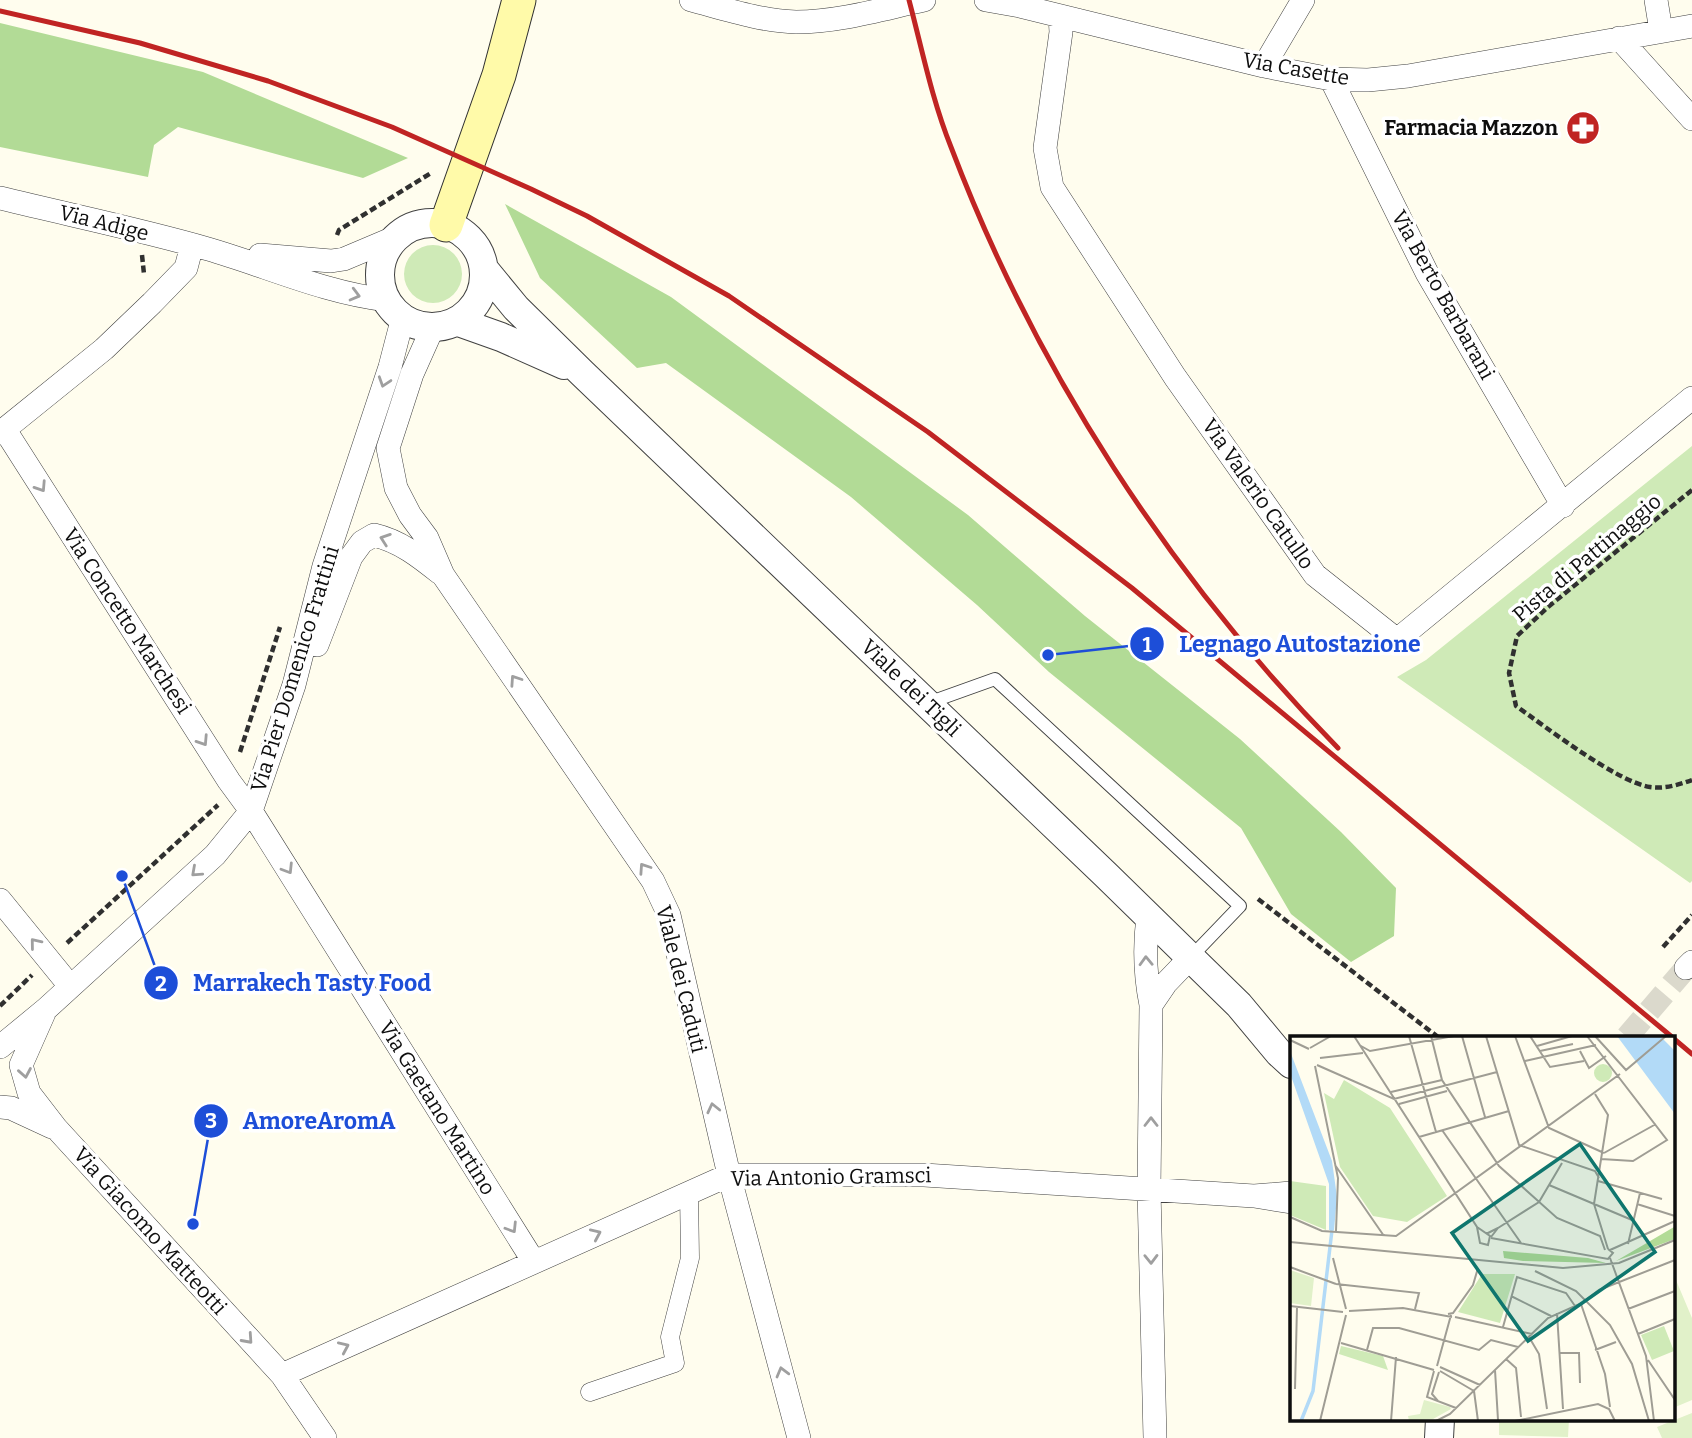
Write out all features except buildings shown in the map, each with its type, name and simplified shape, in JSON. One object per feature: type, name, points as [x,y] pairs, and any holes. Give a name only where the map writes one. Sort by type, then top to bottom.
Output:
[{"type":"main road","points":[[446,225],[499,75],[519,0]]},
{"type":"street","points":[[691,0],[738,13],[794,22],[830,20],[924,0]]},
{"type":"street","name":"Via Casette","points":[[987,0],[1331,79],[1368,80],[1408,76],[1692,26]]},
{"type":"street","points":[[1264,65],[1303,0]]},
{"type":"street","points":[[1656,0],[1661,31]]},
{"type":"street","name":"Via Valerio Catullo","points":[[1060,16],[1061,32],[1045,148],[1052,187],[1175,377],[1315,575],[1397,640],[1692,398]]},
{"type":"street","points":[[1619,38],[1692,119]]},
{"type":"street","name":"Via Berto Barbarani","points":[[1331,79],[1427,273],[1563,506]]},
{"type":"street","name":"Via Adige","points":[[0,198],[200,247],[395,308]]},
{"type":"street","points":[[419,225],[446,225],[460,231],[472,241],[480,254],[484,269],[483,285],[469,312],[445,324],[415,323],[395,308],[382,287],[382,261],[396,237],[419,225]]},
{"type":"street","name":"Via Adige","points":[[200,247],[331,261],[344,259],[396,237]]},
{"type":"street","points":[[2,432],[104,349],[186,268],[200,247]]},
{"type":"street","name":"Viale dei Tigli","points":[[484,269],[516,308],[582,373],[1190,958],[1239,1005],[1290,1044]]},
{"type":"street","name":"Via Pier Domenico Frattini","points":[[0,1047],[45,1010],[215,855],[251,811],[294,685],[324,566],[390,367],[395,308]]},
{"type":"street","name":"Viale dei Tigli","points":[[445,324],[501,337],[582,373]]},
{"type":"street","name":"Viale dei Caduti","points":[[445,324],[412,374],[388,448],[396,488],[410,515],[427,538],[443,575],[653,881],[664,903],[672,927],[729,1175],[799,1438]]},
{"type":"street","name":"Via Concetto Marchesi","points":[[2,432],[251,811]]},
{"type":"street","name":"Viale dei Caduti","points":[[294,685],[314,650],[351,557],[362,542],[374,535],[389,538],[443,575]]},
{"type":"street","name":"Via Gaetano Martino","points":[[251,811],[534,1262]]},
{"type":"street","points":[[0,900],[70,986]]},
{"type":"street","points":[[1148,917],[1145,940],[1146,982],[1152,1004],[1149,1191],[1156,1438]]},
{"type":"street","points":[[1152,1004],[1190,958]]},
{"type":"street","name":"Viale dei Tigli","points":[[1239,1005],[1279,1053],[1290,1062]]},
{"type":"street","name":"Via Giacomo Matteotti","points":[[45,1010],[22,1065],[29,1093],[56,1128],[282,1375],[325,1438]]},
{"type":"street","points":[[0,1107],[11,1108],[56,1128]]},
{"type":"street","name":"Via Antonio Gramsci","points":[[282,1375],[729,1175],[924,1175],[1254,1196],[1290,1202]]},
{"type":"street","points":[[590,1392],[675,1363],[670,1338],[690,1258],[689,1192]]},
{"type":"street","name":"Via Antonio Gramsci","points":[[1254,1196],[1290,1193]]},
{"type":"street","points":[[1439,1438],[1440,1420]]},
{"type":"lane","points":[[928,703],[995,679],[1240,906],[1190,958]]},
{"type":"path","points":[[335,241],[339,230],[434,170]]},
{"type":"path","name":"Pista di Pattinaggio","points":[[1692,490],[1548,607],[1517,636],[1509,673],[1516,706],[1621,777],[1649,787],[1674,787],[1692,780]]},
{"type":"path","points":[[60,950],[216,810]]},
{"type":"path","points":[[1663,947],[1692,915]]},
{"type":"path","points":[[0,1006],[33,975]]},
{"type":"green space","points":[[0,23],[203,72],[408,158],[363,178],[178,127],[154,145],[148,177],[0,147]]},
{"type":"green space","points":[[505,204],[671,297],[968,515],[1085,616],[1240,739],[1341,832],[1396,888],[1394,936],[1351,962],[1291,914],[1241,828],[1049,672],[977,605],[851,497],[666,363],[637,368],[540,278]]},
{"type":"green space","points":[[433,245],[444,247],[457,258],[462,274],[460,285],[449,298],[433,303],[422,301],[409,290],[404,274],[406,263],[417,250]]},
{"type":"green space","points":[[1692,446],[1690,883],[1397,677],[1426,660]]},
{"type":"green space","points":[[1674,1275],[1692,1318],[1692,1400],[1674,1408]]},
{"type":"green space","points":[[1692,1413],[1692,1438],[1662,1438],[1657,1427]]},
{"type":"green space","points":[[1499,1420],[1569,1420],[1568,1437],[1499,1435]]},
{"type":"tunnel","points":[[1628,1036],[1686,968]]},
{"type":"railway","points":[[909,0],[933,93],[951,147],[985,230],[1067,391],[1114,468],[1219,614],[1277,683],[1338,748]]},
{"type":"railway","points":[[0,11],[140,43],[268,81],[392,127],[587,216],[729,296],[928,432],[1132,588],[1671,1036]]},
{"type":"railway","points":[[1674,1039],[1692,1054]]},
{"type":"place","name":"Farmacia Mazzon","points":[[1583,128]]},
{"type":"place","name":"Legnago Autostazione","points":[[1048,655]]},
{"type":"place","name":"Marrakech Tasty Food","points":[[122,876]]},
{"type":"place","name":"AmoreAromA","points":[[193,1224]]}]
